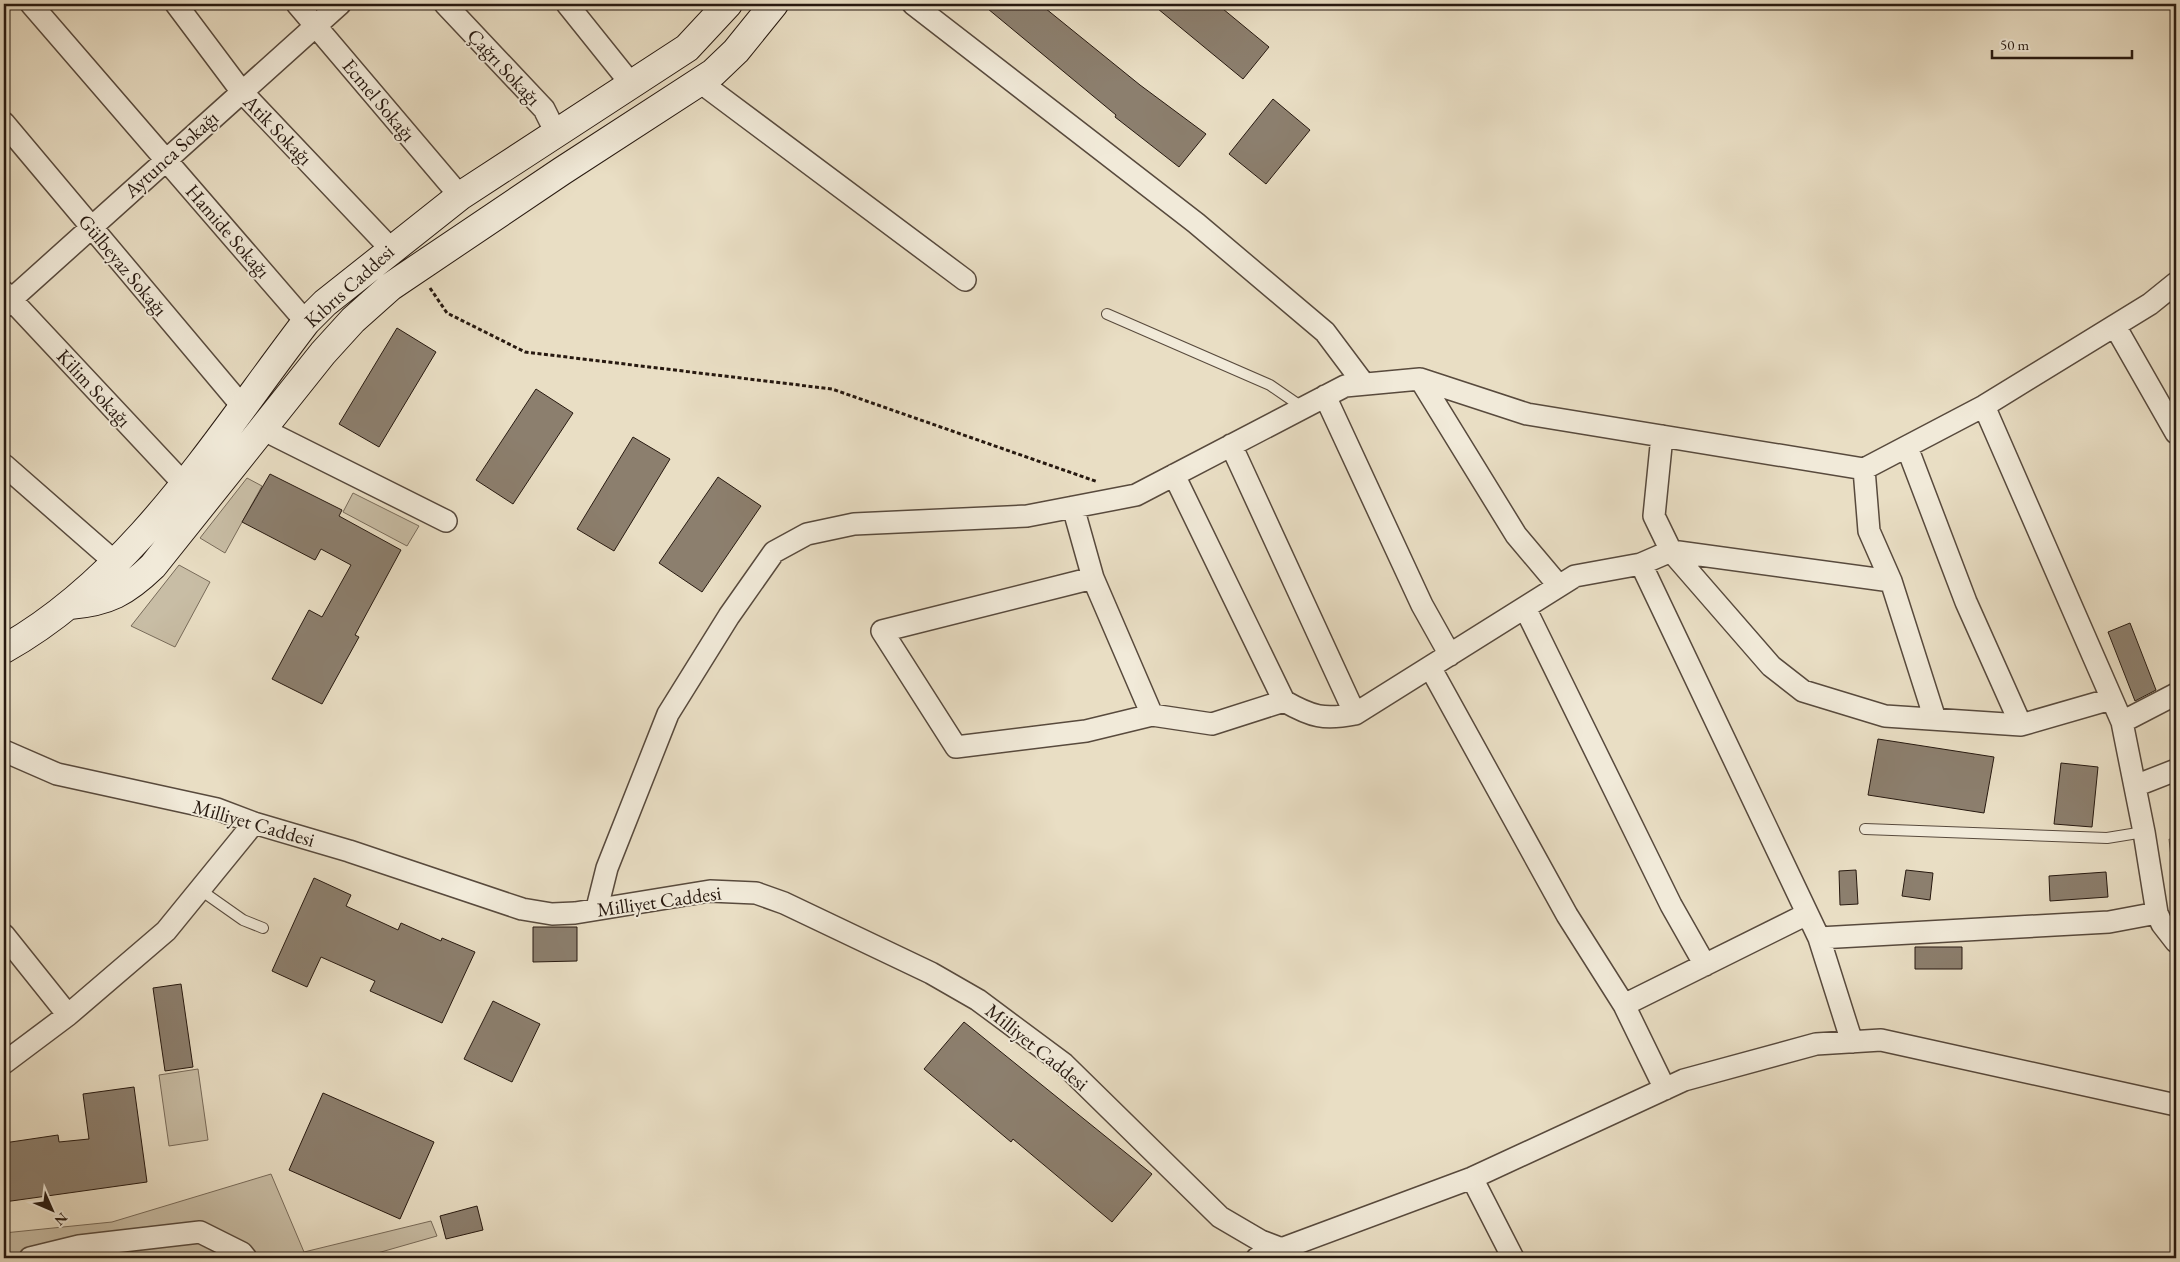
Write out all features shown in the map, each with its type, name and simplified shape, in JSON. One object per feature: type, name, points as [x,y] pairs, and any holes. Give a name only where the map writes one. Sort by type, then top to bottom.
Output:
[{"type":"main road","points":[[70,605],[94,603],[114,597],[135,583],[153,566],[262,429],[353,320],[390,287],[700,82],[736,51],[774,4]]},
{"type":"main road","name":"Kıbrıs Caddesi","points":[[4,649],[70,605],[116,562],[184,484],[306,322],[325,303],[460,196],[688,48],[724,5]]},
{"type":"street","name":"Hamide Sokağı","points":[[31,4],[306,322]]},
{"type":"street","name":"Atik Sokağı","points":[[176,4],[242,92],[391,249]]},
{"type":"street","name":"Ecmel Sokağı","points":[[298,4],[460,196]]},
{"type":"street","name":"Aytunca Sokağı","points":[[6,299],[91,226],[340,4]]},
{"type":"street","name":"Çağrı Sokağı","points":[[444,4],[544,109],[556,135]]},
{"type":"street","points":[[567,4],[632,85]]},
{"type":"street","points":[[913,4],[1196,223],[1325,332],[1364,384]]},
{"type":"street","points":[[700,82],[965,280]]},
{"type":"street","name":"Gülbeyaz Sokağı","points":[[4,123],[242,406]]},
{"type":"street","points":[[597,908],[607,868],[668,714],[729,616],[774,552],[807,534],[854,524],[1026,516],[1136,495],[1345,386],[1420,379],[1527,414],[1864,469],[1984,406],[2150,304],[2176,283]]},
{"type":"street","name":"Kilim Sokağı","points":[[6,299],[184,484]]},
{"type":"street","points":[[2115,326],[2176,434]]},
{"type":"street","points":[[1420,379],[1516,535],[1560,586]]},
{"type":"street","points":[[1326,396],[1422,605],[1450,654]]},
{"type":"street","points":[[1984,406],[2122,722],[2144,832],[2157,913],[2162,924],[2176,942]]},
{"type":"street","points":[[262,429],[446,521]]},
{"type":"street","points":[[1662,436],[1654,516],[1671,551],[1771,666],[1803,691],[1885,716],[2021,725],[2111,699]]},
{"type":"street","points":[[1231,445],[1355,714]]},
{"type":"street","points":[[1907,446],[1966,602],[2021,725]]},
{"type":"street","points":[[4,465],[116,562]]},
{"type":"street","points":[[1864,469],[1870,531],[1891,581],[1935,719]]},
{"type":"street","points":[[1174,475],[1284,701],[1302,711],[1332,719],[1355,714],[1575,576],[1641,564],[1671,551],[1891,581]]},
{"type":"street","points":[[1073,507],[1093,578],[1152,715]]},
{"type":"street","points":[[1641,564],[1819,938],[1852,1042]]},
{"type":"street","points":[[1093,578],[882,631],[956,747],[1086,731],[1152,715],[1212,724],[1284,701]]},
{"type":"street","points":[[1525,608],[1666,896],[1704,965]]},
{"type":"street","points":[[1430,667],[1567,915],[1624,1004],[1665,1089]]},
{"type":"street","points":[[2122,722],[2176,694]]},
{"type":"street","name":"Milliyet Caddesi","points":[[4,751],[57,774],[217,810],[254,823],[349,850],[522,909],[552,914],[628,906],[710,890],[756,893],[792,907],[931,973],[978,1000],[1064,1064],[1220,1216],[1261,1241],[1282,1249]]},
{"type":"street","points":[[2135,786],[2176,770]]},
{"type":"street","points":[[4,1063],[68,1015],[166,931],[198,889],[254,823]]},
{"type":"street","points":[[1819,938],[2109,922],[2157,913]]},
{"type":"street","points":[[1624,1004],[1807,914]]},
{"type":"street","points":[[4,935],[68,1015]]},
{"type":"street","points":[[1257,1258],[1472,1178],[1684,1080],[1816,1044],[1881,1040],[2176,1105]]},
{"type":"street","points":[[1472,1178],[1513,1258]]},
{"type":"street","points":[[30,1258],[79,1246],[200,1232],[242,1253],[246,1258]]},
{"type":"lane","points":[[1107,314],[1270,384],[1302,407]]},
{"type":"lane","points":[[1865,829],[2108,838],[2144,832]]},
{"type":"lane","points":[[198,889],[243,920],[263,928]]},
{"type":"path","points":[[417,268],[447,313],[525,352],[832,389],[1099,482]]},
{"type":"shaded area","points":[[247,478],[262,486],[225,553],[200,538]]},
{"type":"shaded area","points":[[353,493],[419,526],[407,546],[343,512]]},
{"type":"shaded area","points":[[179,565],[210,582],[175,647],[131,626]]},
{"type":"shaded area","points":[[2169,839],[2176,841],[2176,903]]},
{"type":"shaded area","points":[[198,1069],[208,1140],[169,1146],[159,1075]]},
{"type":"shaded area","points":[[271,1174],[304,1252],[431,1221],[437,1236],[374,1254],[376,1258],[4,1258],[4,1233],[112,1222]]},
{"type":"building","points":[[982,4],[1040,4],[1140,85],[1206,134],[1179,167],[1115,117],[1116,115]]},
{"type":"building","points":[[1152,4],[1217,4],[1269,47],[1243,79]]},
{"type":"building","points":[[1273,99],[1310,130],[1266,184],[1229,154]]},
{"type":"building","points":[[397,328],[436,352],[379,447],[339,424]]},
{"type":"building","points":[[536,389],[573,413],[513,504],[476,480]]},
{"type":"building","points":[[633,437],[670,459],[614,551],[577,529]]},
{"type":"building","points":[[270,474],[342,510],[339,516],[401,550],[355,635],[359,637],[322,704],[272,679],[309,610],[322,617],[351,565],[321,549],[315,560],[242,522]]},
{"type":"building","points":[[718,477],[761,506],[702,592],[659,563]]},
{"type":"building","points":[[2130,623],[2156,690],[2135,701],[2108,632]]},
{"type":"building","points":[[1878,739],[1994,757],[1984,813],[1868,795]]},
{"type":"building","points":[[2061,763],[2098,767],[2092,827],[2054,824]]},
{"type":"building","points":[[1856,870],[1858,904],[1840,905],[1839,871]]},
{"type":"building","points":[[1906,870],[1933,873],[1930,900],[1902,896]]},
{"type":"building","points":[[2106,872],[2108,897],[2050,901],[2049,876]]},
{"type":"building","points":[[314,878],[351,895],[346,906],[398,930],[401,923],[441,941],[442,938],[475,952],[442,1023],[370,991],[375,981],[321,957],[307,987],[272,971]]},
{"type":"building","points":[[533,927],[577,927],[577,961],[533,962]]},
{"type":"building","points":[[1915,947],[1962,947],[1962,969],[1915,969]]},
{"type":"building","points":[[181,984],[193,1067],[165,1071],[153,988]]},
{"type":"building","points":[[493,1001],[540,1024],[512,1082],[464,1059]]},
{"type":"building","points":[[964,1022],[1152,1174],[1112,1222],[1013,1139],[1011,1142],[924,1069]]},
{"type":"building","points":[[134,1087],[147,1182],[4,1202],[4,1143],[58,1135],[59,1142],[89,1139],[83,1094]]},
{"type":"building","points":[[323,1093],[434,1142],[400,1219],[289,1170]]},
{"type":"building","points":[[477,1206],[483,1230],[446,1239],[440,1216]]}]
